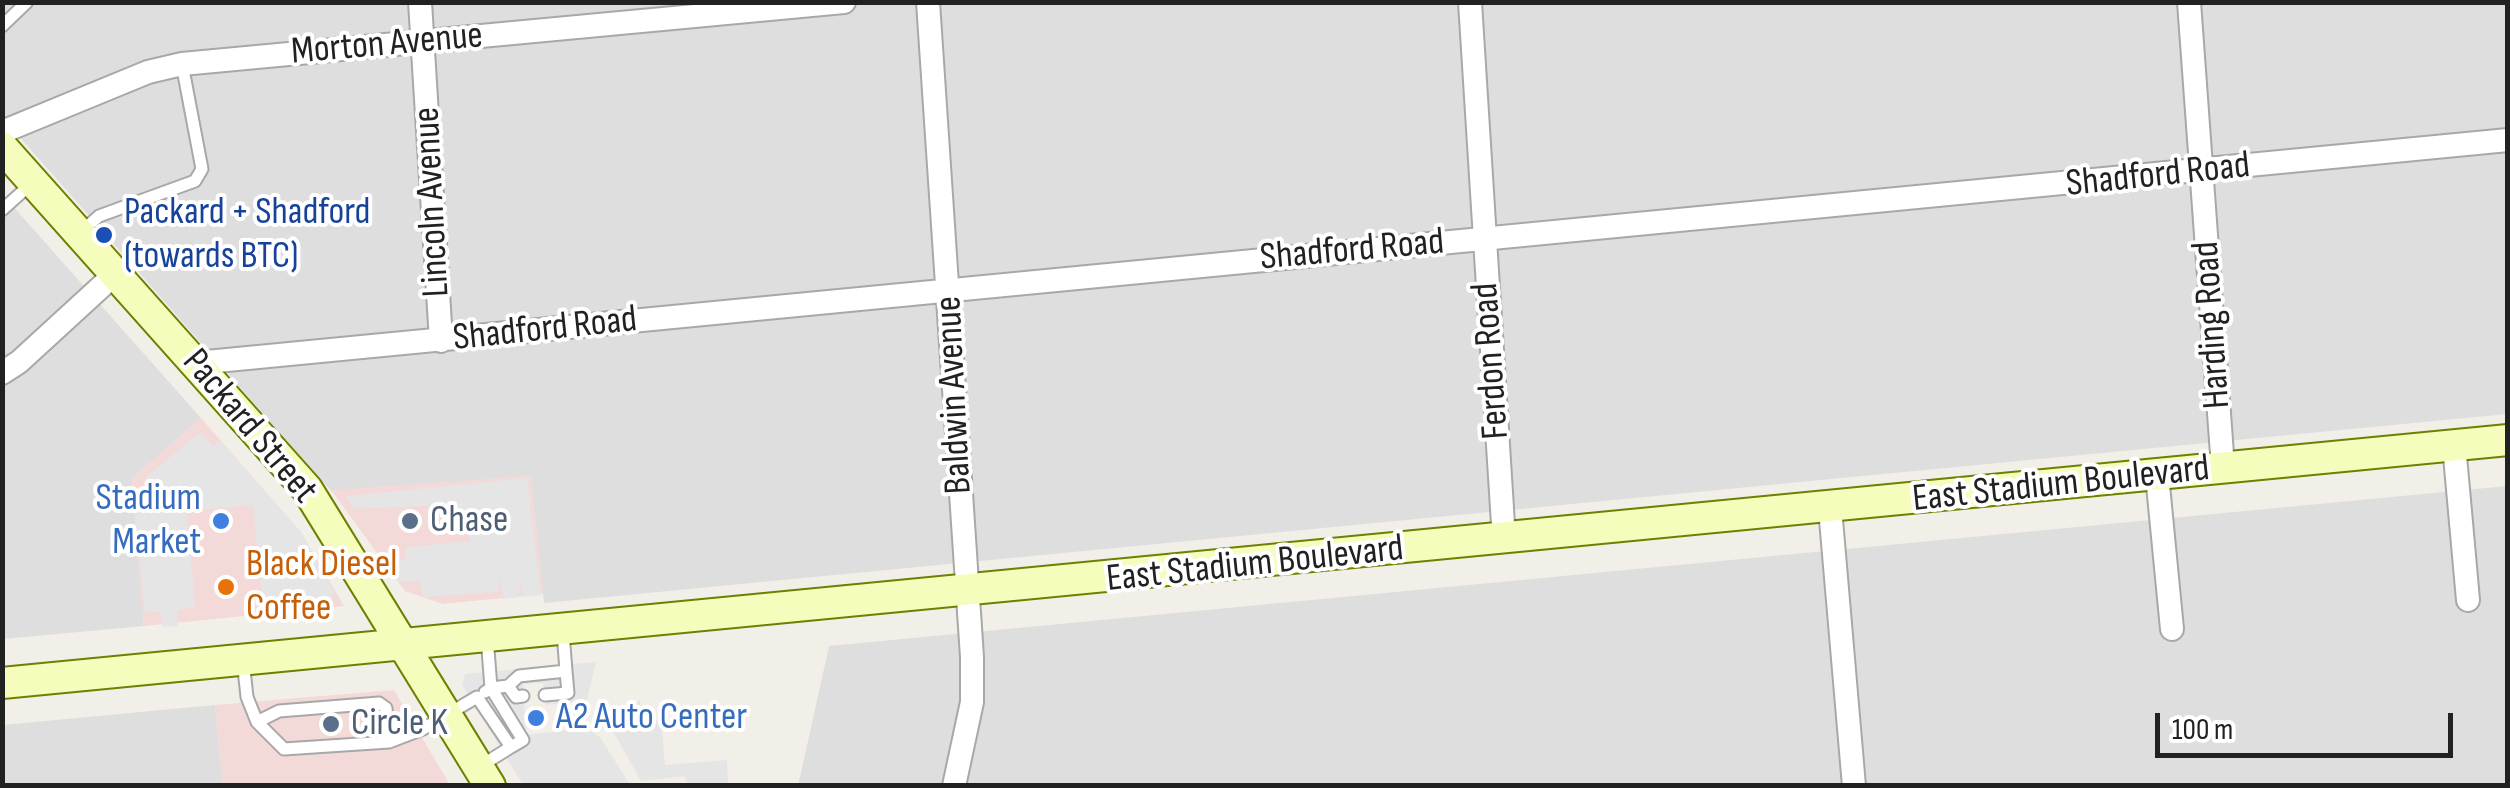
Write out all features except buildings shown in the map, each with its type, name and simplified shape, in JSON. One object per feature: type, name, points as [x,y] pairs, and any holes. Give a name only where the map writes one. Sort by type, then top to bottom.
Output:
[{"type":"main road","name":"Packard Street","points":[[2,147],[307,489],[407,644],[484,776]]},
{"type":"main road","name":"East Stadium Boulevard","points":[[2,683],[2508,440]]},
{"type":"street","name":"Lincoln Avenue","points":[[420,2],[441,341]]},
{"type":"street","name":"Morton Avenue","points":[[2,132],[148,72],[182,64],[844,2]]},
{"type":"street","name":"Baldwin Avenue","points":[[928,2],[949,288],[972,702],[954,786]]},
{"type":"street","name":"Ferdon Road","points":[[1470,2],[1504,540]]},
{"type":"street","name":"Harding Road","points":[[2189,2],[2223,468]]},
{"type":"street","name":"Shadford Road","points":[[196,363],[2508,140]]},
{"type":"street","points":[[2,372],[20,362],[115,274]]},
{"type":"street","points":[[2454,445],[2468,600]]},
{"type":"street","points":[[2157,475],[2172,629]]},
{"type":"street","points":[[1830,508],[1854,786]]},
{"type":"lane","points":[[2,26],[27,2]]},
{"type":"lane","points":[[80,234],[99,216],[195,182],[202,170],[182,64]]},
{"type":"lane","points":[[2,210],[33,182]]},
{"type":"lane","points":[[545,695],[568,693],[562,630]]},
{"type":"lane","points":[[484,776],[523,740],[491,688],[487,637]]},
{"type":"lane","points":[[243,660],[248,698],[257,722],[284,749],[389,742],[449,716],[491,688],[508,686],[519,676],[566,671]]},
{"type":"lane","points":[[508,686],[516,697],[523,696]]},
{"type":"lane","points":[[477,696],[511,747]]},
{"type":"lane","points":[[257,722],[279,711],[379,703],[386,708],[389,742]]},
{"type":"shaded area","points":[[2,3],[2507,3],[2507,414],[544,603],[530,476],[332,492],[3,118]]},
{"type":"shaded area","points":[[2,194],[201,418],[132,479],[144,626],[3,639]]},
{"type":"shaded area","points":[[201,418],[300,531],[344,606],[144,626],[132,479]]},
{"type":"shaded area","points":[[200,432],[213,446],[220,440],[300,531],[334,592],[327,606],[269,616],[267,596],[262,596],[253,505],[187,511],[195,607],[177,610],[178,626],[163,627],[160,612],[145,612],[135,514],[152,511],[146,477]]},
{"type":"shaded area","points":[[530,476],[543,594],[443,604],[405,591],[331,490]]},
{"type":"shaded area","points":[[527,478],[541,595],[523,597],[520,580],[519,597],[503,599],[500,576],[498,592],[423,597],[420,582],[398,581],[388,565],[405,560],[405,547],[470,541],[469,530],[455,530],[447,505],[354,509],[346,496]]},
{"type":"shaded area","points":[[2507,486],[2507,785],[798,786],[829,646]]},
{"type":"shaded area","points":[[596,662],[584,712],[577,712],[575,702],[546,705],[543,683],[523,684],[526,735],[585,728],[600,737],[630,785],[523,785],[462,685],[465,674]]},
{"type":"shaded area","name":"Circle K","points":[[394,690],[450,785],[223,785],[215,705]]},
{"type":"shaded area","points":[[640,699],[642,721],[661,720],[665,765],[727,760],[728,785],[687,785],[685,776],[641,781],[613,731]]},
{"type":"shaded area","points":[[215,705],[223,785],[3,785],[3,725]]},
{"type":"place","name":"Packard + Shadford (towards BTC)","points":[[104,235]]},
{"type":"place","name":"Stadium Market","points":[[221,521]]},
{"type":"place","name":"Chase","points":[[410,521]]},
{"type":"place","name":"Black Diesel Coffee","points":[[226,587]]},
{"type":"place","name":"A2 Auto Center","points":[[536,718]]},
{"type":"place","name":"Circle K","points":[[331,724]]}]
